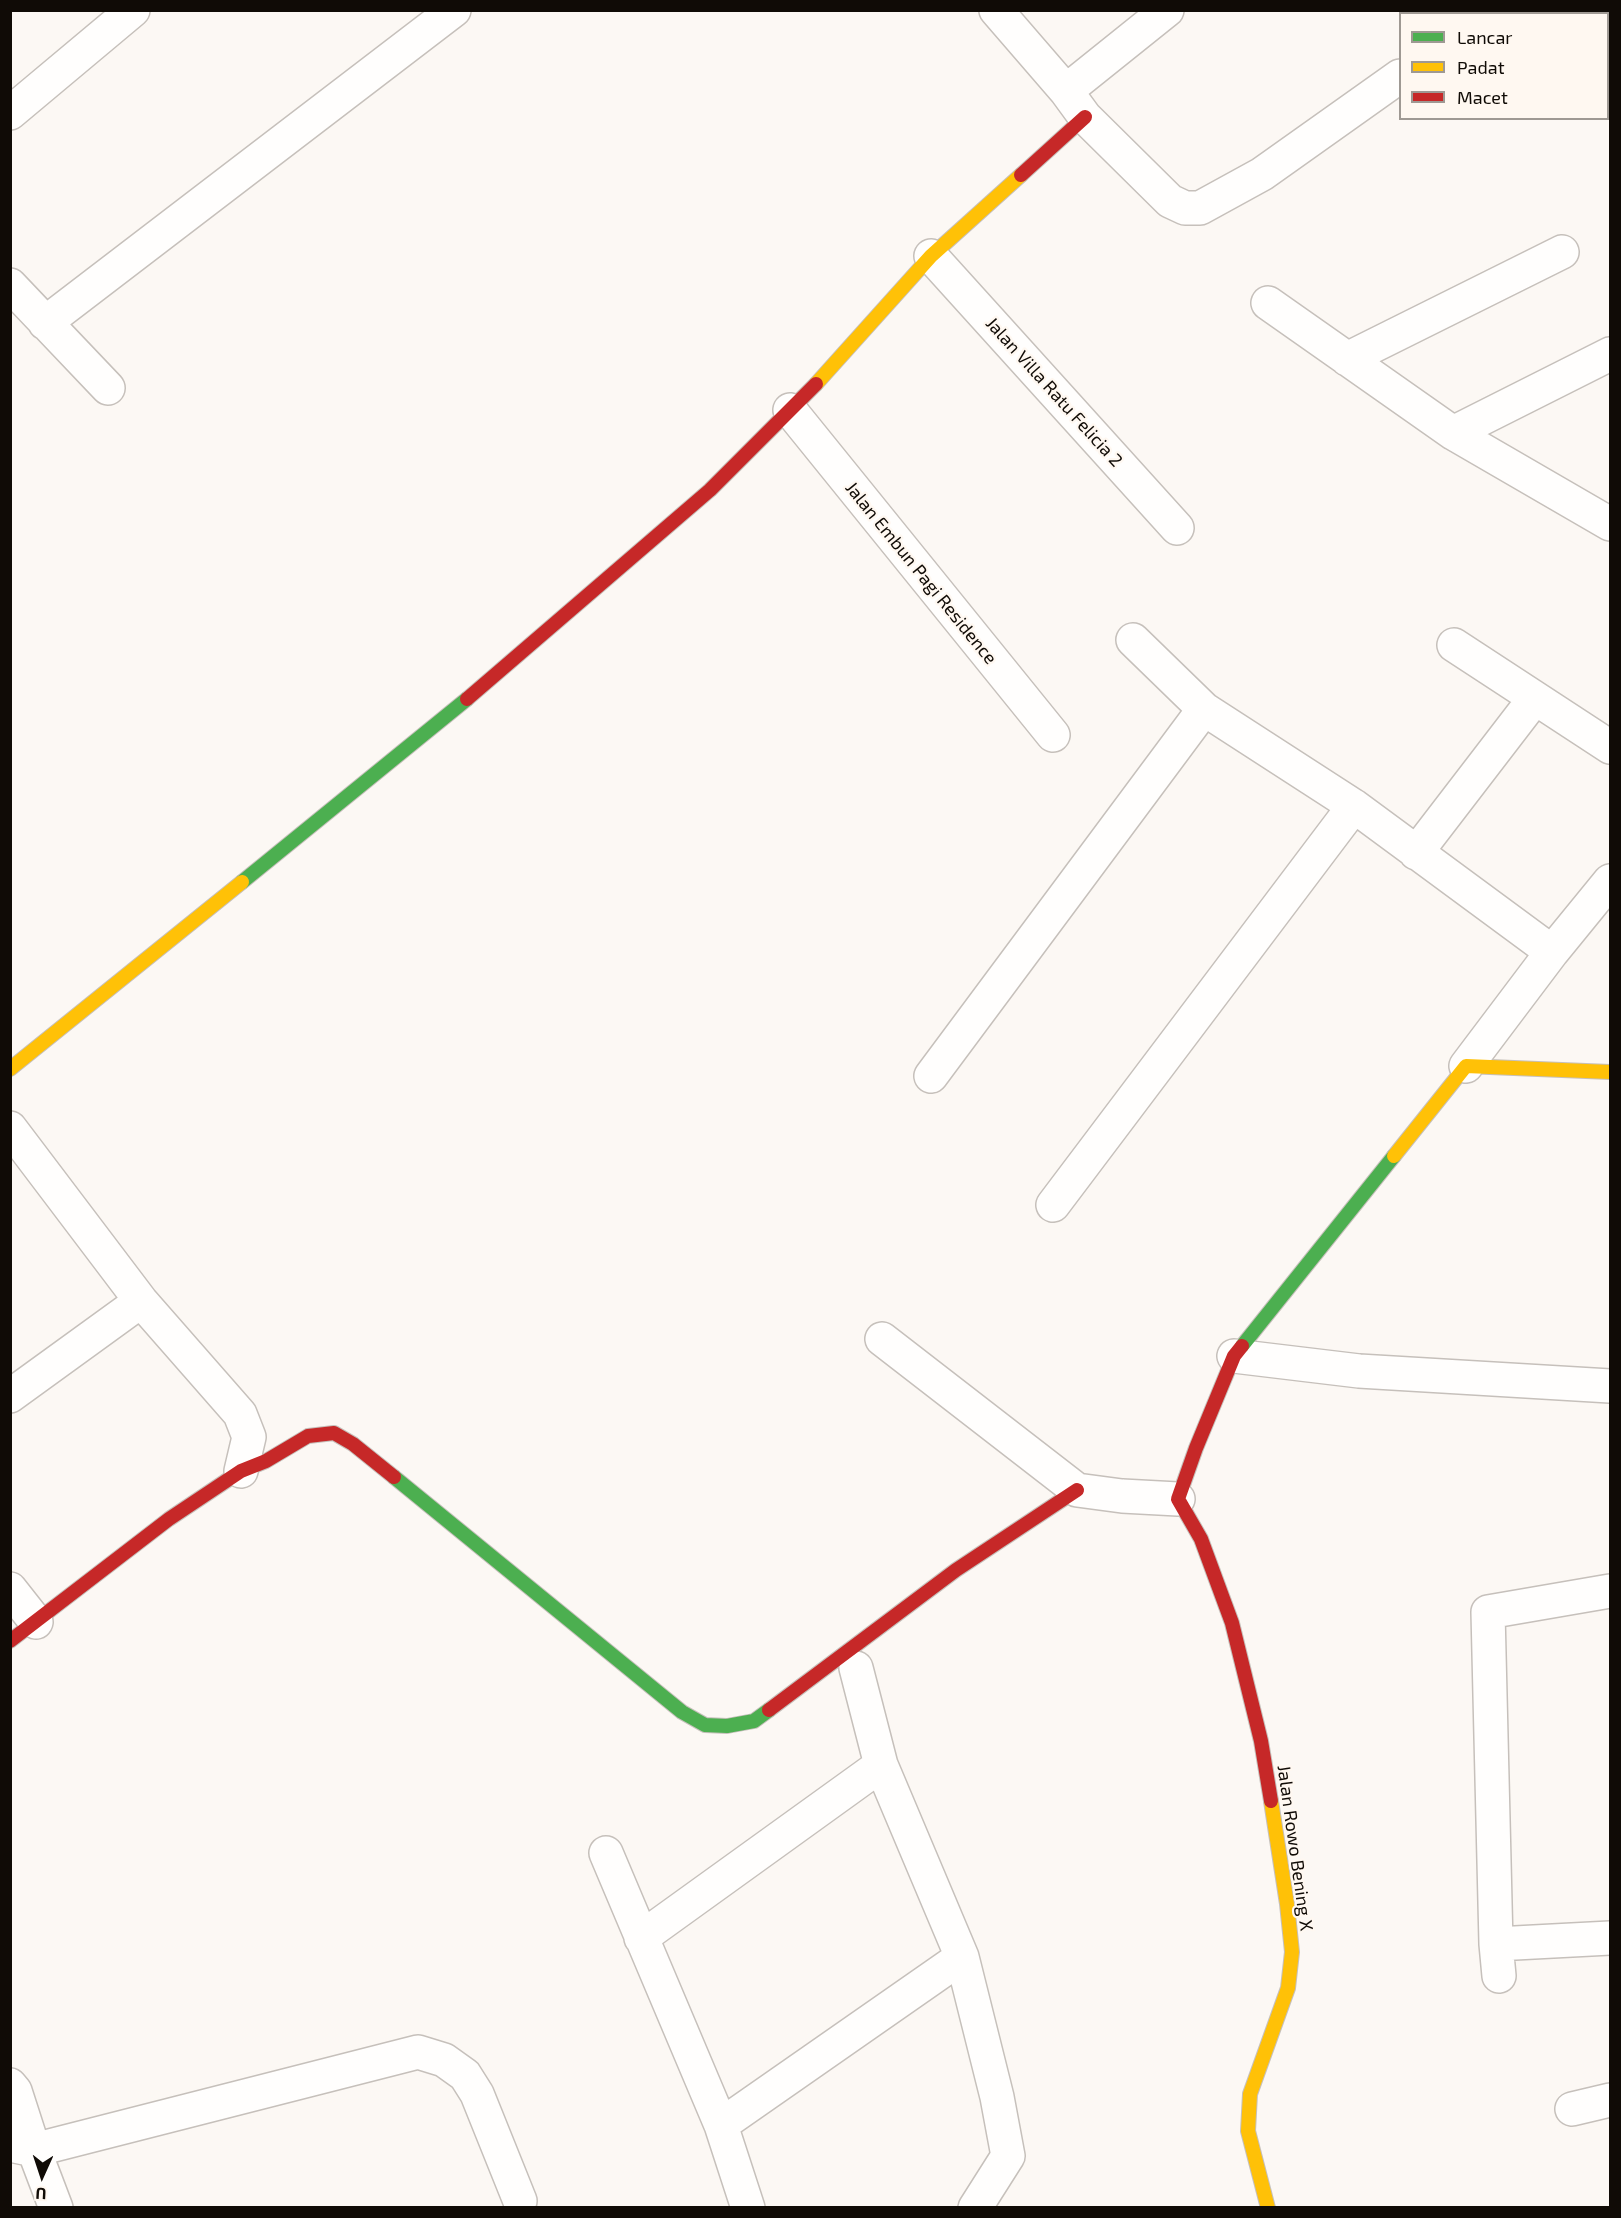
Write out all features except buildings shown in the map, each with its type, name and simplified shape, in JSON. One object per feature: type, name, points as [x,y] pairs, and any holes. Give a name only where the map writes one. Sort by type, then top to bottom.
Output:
[{"type":"street","points":[[10,113],[133,10]]},
{"type":"street","points":[[45,323],[454,10]]},
{"type":"street","points":[[996,10],[1066,91],[1085,117],[1170,201],[1185,208],[1200,208],[1262,174],[1399,77]]},
{"type":"street","points":[[1066,91],[1167,10]]},
{"type":"street","points":[[10,1070],[428,732],[710,490],[790,411],[931,256],[1085,117]]},
{"type":"street","points":[[1347,359],[1562,252]]},
{"type":"street","name":"Jalan Villa Ratu Felicia 2","points":[[931,256],[1177,528]]},
{"type":"street","points":[[10,285],[108,387]]},
{"type":"street","points":[[1268,303],[1453,433],[1611,524]]},
{"type":"street","points":[[1453,433],[1611,354]]},
{"type":"street","name":"Jalan Embun Pagi Residence","points":[[790,411],[1053,735]]},
{"type":"street","points":[[1133,640],[1204,709],[1354,806],[1552,952]]},
{"type":"street","points":[[1454,645],[1611,747]]},
{"type":"street","points":[[1416,853],[1535,698]]},
{"type":"street","points":[[931,1076],[1204,709]]},
{"type":"street","points":[[1053,1205],[1354,806]]},
{"type":"street","points":[[882,1340],[1077,1491],[1178,1499],[1196,1448],[1234,1356],[1466,1066],[1552,952],[1611,881]]},
{"type":"street","points":[[1466,1066],[1611,1072]]},
{"type":"street","points":[[14,1140],[141,1301],[240,1414],[249,1437],[241,1471]]},
{"type":"street","points":[[10,1396],[141,1301]]},
{"type":"street","points":[[1234,1356],[1359,1371],[1611,1386]]},
{"type":"street","points":[[10,1641],[169,1519],[241,1471],[266,1461],[308,1436],[334,1433],[353,1444],[682,1712],[705,1725],[727,1726],[754,1721],[956,1570],[1077,1491]]},
{"type":"street","name":"Jalan Rowo Bening X","points":[[1178,1499],[1201,1539],[1232,1623],[1261,1741],[1287,1904],[1292,1952],[1288,1988],[1250,2094],[1248,2131],[1259,2202]]},
{"type":"street","points":[[10,1589],[36,1622]]},
{"type":"street","points":[[1499,1976],[1496,1944],[1488,1612],[1611,1591]]},
{"type":"street","points":[[856,1668],[881,1765],[962,1957],[997,2097],[1008,2156],[975,2208]]},
{"type":"street","points":[[641,1938],[881,1765]]},
{"type":"street","points":[[606,1853],[721,2125],[748,2208]]},
{"type":"street","points":[[1496,1944],[1611,1938]]},
{"type":"street","points":[[721,2125],[962,1957]]},
{"type":"street","points":[[22,2147],[418,2052],[444,2060],[465,2075],[477,2094],[512,2205]]},
{"type":"street","points":[[10,2085],[15,2091],[22,2147],[56,2208]]},
{"type":"street","points":[[1572,2109],[1611,2100]]},
{"type":"traffic: fast","points":[[242,882],[467,699]]},
{"type":"traffic: fast","points":[[1242,1346],[1394,1156]]},
{"type":"traffic: fast","points":[[394,1477],[682,1712],[705,1725],[727,1726],[754,1721],[769,1710]]},
{"type":"traffic: slow","points":[[816,384],[931,256],[1021,175]]},
{"type":"traffic: slow","points":[[10,1069],[242,882]]},
{"type":"traffic: slow","points":[[1394,1156],[1466,1066],[1610,1072]]},
{"type":"traffic: slow","points":[[1268,2208],[1248,2131],[1250,2094],[1288,1988],[1292,1952],[1271,1801]]},
{"type":"traffic: jam","points":[[1021,175],[1085,117]]},
{"type":"traffic: jam","points":[[467,699],[710,490],[816,384]]},
{"type":"traffic: jam","points":[[1242,1346],[1234,1356],[1196,1448],[1178,1499],[1201,1539],[1232,1623],[1261,1741],[1271,1801]]},
{"type":"traffic: jam","points":[[10,1641],[169,1519],[241,1471],[266,1461],[308,1436],[334,1433],[353,1444],[394,1477]]},
{"type":"traffic: jam","points":[[769,1710],[956,1570],[1077,1490]]}]
